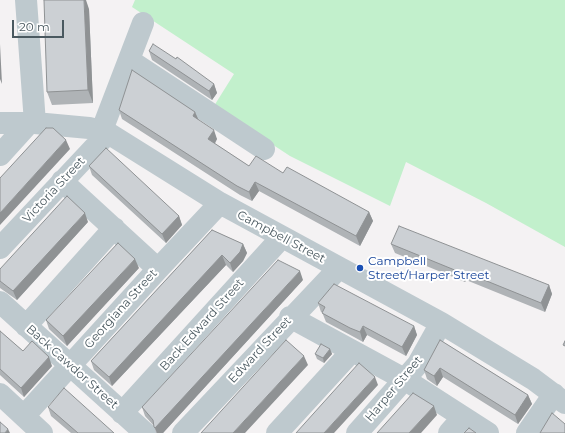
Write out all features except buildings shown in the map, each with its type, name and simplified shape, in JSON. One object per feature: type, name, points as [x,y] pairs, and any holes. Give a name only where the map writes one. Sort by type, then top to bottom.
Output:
[{"type":"street","points":[[0,155],[32,123],[26,0]]},
{"type":"street","points":[[105,132],[143,23]]},
{"type":"street","points":[[129,60],[264,149]]},
{"type":"street","name":"Campbell Street","points":[[0,123],[32,123],[105,132],[220,203],[441,323],[533,379],[559,393]]},
{"type":"street","name":"Victoria Street","points":[[0,248],[105,132]]},
{"type":"street","points":[[62,181],[158,268]]},
{"type":"street","name":"Georgiana Street","points":[[24,416],[158,268],[220,203]]},
{"type":"street","points":[[26,326],[114,228]]},
{"type":"street","name":"Back Edward Street","points":[[122,413],[282,237]]},
{"type":"street","name":"Edward Street","points":[[183,433],[290,318],[339,268]]},
{"type":"street","name":"Back Cawdor Street","points":[[0,302],[145,433]]},
{"type":"street","points":[[290,318],[404,379],[456,425],[488,433]]},
{"type":"street","name":"Harper Street","points":[[356,433],[418,364],[441,323]]},
{"type":"street","points":[[276,433],[352,351]]},
{"type":"street","points":[[527,433],[559,393]]},
{"type":"street","points":[[0,394],[42,433]]},
{"type":"green space","points":[[135,0],[565,0],[565,247],[486,203],[406,162],[390,206],[290,156],[214,106],[234,74],[132,7]]},
{"type":"place","name":"Campbell Street/Harper Street","points":[[360,268]]}]
